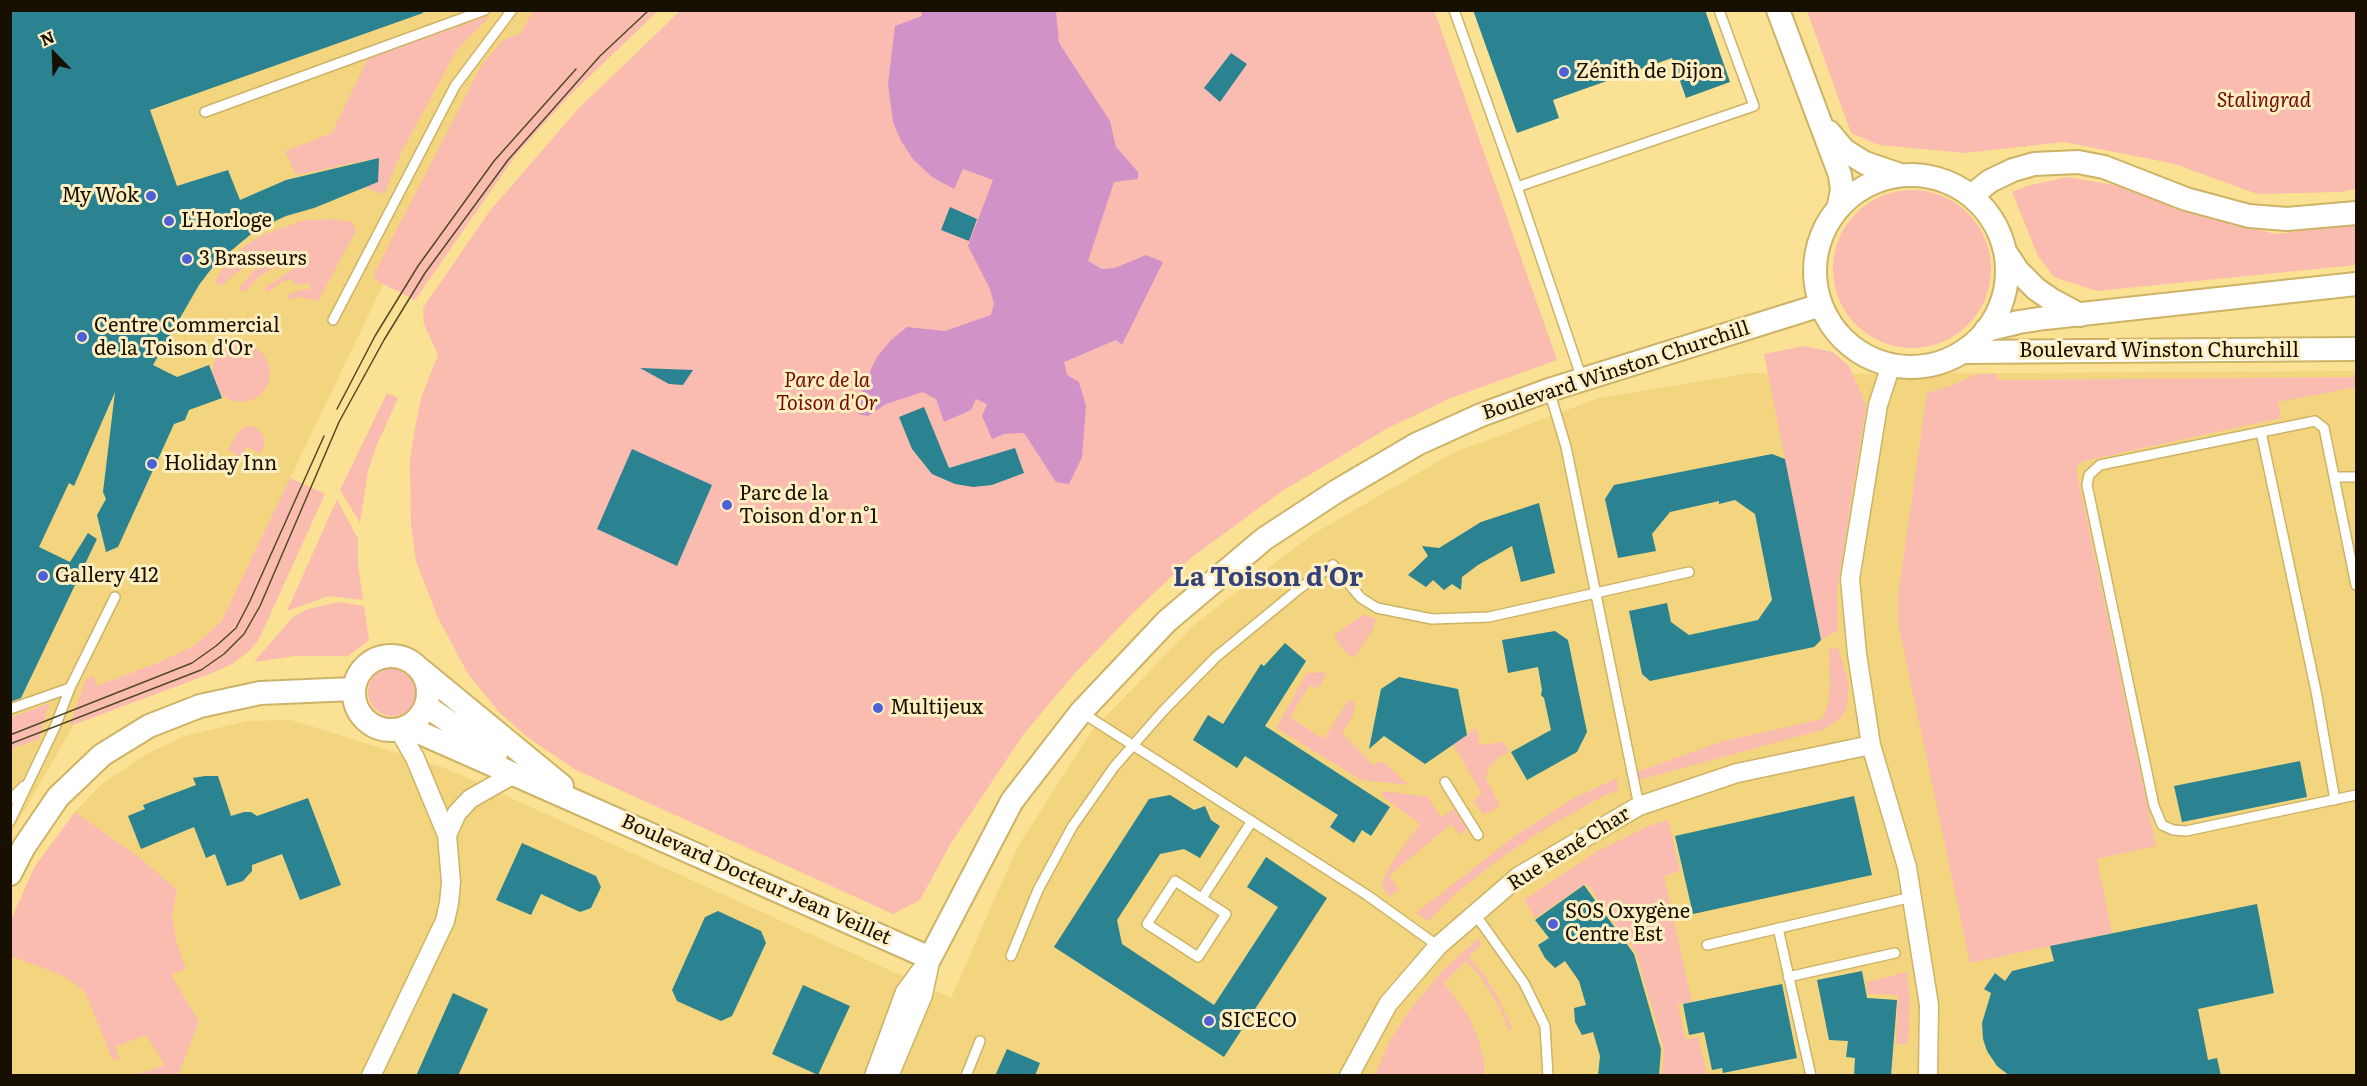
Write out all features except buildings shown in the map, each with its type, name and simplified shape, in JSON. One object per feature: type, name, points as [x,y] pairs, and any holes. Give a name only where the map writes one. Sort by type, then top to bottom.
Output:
[{"type":"street","points":[[1778,10],[1840,175],[1842,190],[1839,205]]},
{"type":"street","points":[[1820,121],[1844,150],[1865,163],[1900,175]]},
{"type":"street","points":[[1971,196],[1990,181],[2013,170],[2034,164],[2078,162],[2104,167],[2186,199],[2249,216],[2288,219],[2356,213]]},
{"type":"street","points":[[1900,175],[1929,176],[1955,185],[1971,196],[1996,225],[2006,253],[2007,282],[2000,305],[1986,330],[1962,352],[1940,363],[1916,367],[1891,365],[1861,353],[1837,333],[1821,305],[1815,276],[1818,246],[1829,219],[1839,205],[1855,191],[1873,182],[1900,175]]},
{"type":"street","name":"Boulevard Winston Churchill","points":[[2006,253],[2018,271],[2036,289],[2080,315]]},
{"type":"street","name":"Boulevard Winston Churchill","points":[[1986,330],[2019,322],[2356,284]]},
{"type":"street","name":"Boulevard Winston Churchill","points":[[874,1076],[905,992],[930,958],[1012,801],[1081,712],[1167,621],[1264,539],[1337,491],[1417,444],[1481,415],[1549,390],[1821,305]]},
{"type":"street","name":"Boulevard Winston Churchill","points":[[1962,352],[2356,349]]},
{"type":"street","points":[[1891,365],[1878,405],[1850,579],[1857,654],[1871,745],[1907,867],[1929,1005],[1928,1076]]},
{"type":"street","points":[[387,656],[399,657],[411,662],[419,669],[428,687],[426,706],[415,722],[403,728],[387,731],[376,728],[358,712],[353,689],[360,672],[374,659],[387,656]]},
{"type":"street","name":"Boulevard Docteur Jean Veillet","points":[[419,669],[582,802]]},
{"type":"street","points":[[10,874],[24,847],[58,797],[102,755],[149,726],[200,706],[260,693],[353,689]]},
{"type":"street","name":"Boulevard Docteur Jean Veillet","points":[[426,706],[542,786]]},
{"type":"street","points":[[371,1076],[444,921],[451,882],[447,835],[403,728]]},
{"type":"street","name":"Boulevard Docteur Jean Veillet","points":[[403,728],[582,802],[930,958]]},
{"type":"street","name":"Rue René Char","points":[[1349,1076],[1388,1004],[1438,946],[1519,876],[1639,806],[1737,773],[1871,745]]},
{"type":"street","points":[[447,835],[457,813],[470,799],[514,774]]},
{"type":"street","name":"Boulevard Winston Churchill","points":[[889,1076],[923,995],[930,958]]},
{"type":"lane","points":[[205,112],[484,10]]},
{"type":"lane","points":[[333,320],[456,86],[512,10]]},
{"type":"lane","points":[[1454,10],[1582,380]]},
{"type":"lane","points":[[1517,188],[1754,106],[1719,10]]},
{"type":"lane","points":[[1549,390],[1566,447],[1639,806]]},
{"type":"lane","points":[[2356,585],[2324,428],[2315,421],[2100,465],[2090,475],[2087,485],[2154,806],[2162,825],[2173,830],[2186,831],[2356,795]]},
{"type":"lane","points":[[2261,432],[2316,691],[2335,800]]},
{"type":"lane","points":[[2334,477],[2356,477]]},
{"type":"lane","points":[[1011,956],[1038,890],[1072,826],[1114,767],[1164,710],[1216,657],[1300,588],[1333,565],[1361,598],[1377,608],[1432,618],[1489,617],[1689,572]]},
{"type":"lane","points":[[10,821],[55,727],[70,688],[115,597]]},
{"type":"lane","points":[[10,709],[70,688]]},
{"type":"lane","points":[[1081,712],[1367,895],[1438,946]]},
{"type":"lane","points":[[10,800],[28,782]]},
{"type":"lane","points":[[1445,782],[1478,836]]},
{"type":"lane","points":[[1202,898],[1252,821]]},
{"type":"lane","points":[[1175,881],[1202,898],[1226,914],[1198,957],[1148,924],[1175,881]]},
{"type":"lane","points":[[1707,945],[1912,897]]},
{"type":"lane","points":[[1475,914],[1524,983],[1545,1026],[1548,1076]]},
{"type":"lane","points":[[1778,928],[1810,1076]]},
{"type":"lane","points":[[1788,977],[1895,953]]},
{"type":"lane","points":[[966,1076],[981,1041]]},
{"type":"shaded area","points":[[11,11],[544,11],[389,272],[221,622],[195,645],[160,662],[96,686],[11,834]]},
{"type":"shaded area","points":[[921,11],[1056,11],[1059,43],[1110,121],[1116,147],[1138,172],[1138,179],[1114,182],[1088,261],[1102,269],[1115,268],[1146,255],[1163,262],[1122,345],[1116,340],[1064,362],[1067,375],[1079,382],[1086,406],[1082,457],[1069,484],[1056,482],[1024,433],[1004,434],[992,439],[982,416],[987,404],[976,399],[971,410],[944,422],[936,399],[923,392],[886,404],[868,416],[858,414],[863,386],[877,357],[891,340],[907,327],[945,331],[991,315],[994,304],[990,289],[968,246],[993,180],[963,169],[954,189],[932,177],[913,159],[901,141],[893,122],[888,84],[895,26],[922,16]]},
{"type":"shaded area","points":[[2356,371],[2356,1075],[11,1076],[11,920],[35,866],[75,812],[102,784],[146,754],[185,736],[247,721],[291,720],[445,768],[951,998],[1017,848],[1090,733],[1194,625],[1313,534],[1453,453],[1599,398],[1750,373]]},
{"type":"green space","name":"Parc de la Toison d'Or","points":[[1434,10],[1557,360],[1451,398],[1388,428],[1282,491],[1191,558],[1075,673],[1023,735],[951,843],[920,900],[893,914],[576,770],[527,737],[499,712],[468,674],[438,618],[416,561],[411,525],[410,460],[414,434],[421,398],[438,355],[424,324],[423,308],[489,212],[577,110],[680,11]]},
{"type":"green space","points":[[533,11],[658,11],[569,96],[515,156],[415,300],[379,282],[374,278],[374,274],[481,66],[503,40],[521,33]]},
{"type":"green space","name":"Stalingrad","points":[[1807,11],[2356,11],[2356,189],[2340,192],[2257,194],[2175,164],[2064,142],[1965,153],[1879,145],[1851,133]]},
{"type":"green space","points":[[491,15],[456,51],[402,151],[384,194],[364,188],[378,182],[378,158],[296,175],[285,151],[332,133],[368,58]]},
{"type":"green space","points":[[2067,177],[2120,186],[2195,215],[2276,234],[2356,224],[2356,265],[2097,291],[2054,277],[2038,256],[2012,192],[2027,186]]},
{"type":"green space","points":[[1912,190],[1942,196],[1956,203],[1968,213],[1978,225],[1985,239],[1991,269],[1985,299],[1978,313],[1968,325],[1956,335],[1942,342],[1912,348],[1882,342],[1868,335],[1856,325],[1846,313],[1839,299],[1833,269],[1839,239],[1846,225],[1856,213],[1868,203],[1882,196]]},
{"type":"green space","points":[[332,219],[352,222],[356,231],[318,301],[300,297],[289,300],[286,296],[296,291],[310,289],[310,283],[294,285],[292,279],[282,282],[268,292],[265,288],[294,268],[292,262],[277,270],[274,267],[259,277],[244,292],[238,289],[256,268],[276,253],[274,248],[262,258],[258,255],[221,286],[215,282],[224,266],[247,244],[265,234],[305,220]]},
{"type":"green space","points":[[241,344],[252,346],[265,357],[270,373],[268,384],[257,397],[241,402],[230,400],[217,389],[212,373],[214,362],[225,349]]},
{"type":"green space","points":[[1804,346],[1833,352],[1849,366],[1866,405],[1837,590],[1838,630],[1821,640],[1764,354]]},
{"type":"green space","points":[[1977,374],[1996,374],[1998,380],[2356,377],[2356,387],[2278,402],[2281,418],[2084,461],[2078,465],[2076,469],[2156,846],[2097,859],[2112,933],[1970,963],[1898,623],[1898,595],[1927,393]]},
{"type":"green space","points":[[387,393],[398,398],[368,471],[360,523],[340,490]]},
{"type":"green space","points":[[245,426],[255,427],[262,433],[265,440],[261,454],[247,447],[241,457],[228,450],[237,433]]},
{"type":"green space","points":[[290,478],[325,494],[258,641],[232,664],[215,672],[70,726],[86,679],[94,676],[96,686],[160,662],[195,645],[221,622]]},
{"type":"green space","points":[[337,499],[358,539],[358,564],[363,600],[329,596],[287,611]]},
{"type":"green space","points":[[339,602],[364,606],[369,640],[348,656],[295,656],[254,662],[293,617],[308,609]]},
{"type":"green space","points":[[1363,615],[1376,619],[1372,631],[1354,658],[1341,648],[1335,634]]},
{"type":"green space","points":[[1838,648],[1849,684],[1847,707],[1841,718],[1825,729],[1639,780],[1637,772],[1720,742],[1822,719],[1828,705],[1830,685],[1829,649]]},
{"type":"green space","points":[[392,668],[409,675],[416,692],[409,709],[392,716],[375,709],[368,692],[375,675]]},
{"type":"green space","points":[[1327,672],[1320,686],[1314,688],[1310,685],[1290,717],[1324,739],[1349,699],[1355,703],[1353,716],[1342,733],[1373,765],[1382,761],[1409,785],[1361,780],[1276,728],[1307,673]]},
{"type":"green space","points":[[49,703],[39,739],[11,749],[13,717]]},
{"type":"green space","points":[[1476,728],[1480,745],[1504,742],[1509,752],[1499,757],[1489,768],[1486,778],[1500,806],[1484,815],[1473,801],[1482,793],[1453,745]]},
{"type":"green space","points":[[1617,778],[1618,791],[1605,795],[1543,830],[1505,855],[1456,893],[1429,921],[1416,913],[1516,835],[1574,798]]},
{"type":"green space","points":[[1384,791],[1428,797],[1441,817],[1455,809],[1467,828],[1460,835],[1451,824],[1389,876],[1399,889],[1390,897],[1381,884],[1394,859],[1420,824],[1384,798],[1381,793]]},
{"type":"green space","points":[[75,812],[140,858],[177,890],[172,916],[177,945],[186,968],[171,975],[199,1022],[178,1075],[135,1075],[165,1065],[146,1035],[115,1047],[120,1059],[113,1060],[85,992],[64,976],[11,956],[11,920],[35,866]]},
{"type":"green space","points":[[1668,820],[1680,871],[1664,876],[1692,1002],[1678,1004],[1685,1039],[1698,1037],[1707,1075],[1662,1075],[1664,1050],[1636,952],[1586,883],[1535,918],[1524,900],[1596,852],[1648,826]]},
{"type":"green space","points":[[1479,938],[1481,945],[1469,957],[1485,976],[1498,997],[1512,1029],[1509,1031],[1499,1006],[1481,978],[1466,961],[1444,983],[1469,1017],[1477,1035],[1484,1060],[1484,1075],[1375,1075],[1389,1042],[1409,1011],[1444,969]]},
{"type":"green space","points":[[1907,972],[1910,1005],[1908,1044],[1896,1044],[1898,995],[1868,994],[1867,982]]},
{"type":"tram line","points":[[10,744],[201,670],[224,654],[244,634],[260,606],[339,422],[384,340],[425,273],[508,160],[600,56],[649,10]]},
{"type":"tram line","points":[[337,409],[375,336],[418,266],[494,161],[576,69]]},
{"type":"tram line","points":[[10,735],[192,663],[236,628],[324,436]]},
{"type":"place","name":"Zénith de Dijon","points":[[1564,72]]},
{"type":"place","name":"My Wok","points":[[151,196]]},
{"type":"place","name":"L'Horloge","points":[[169,221]]},
{"type":"place","name":"3 Brasseurs","points":[[187,259]]},
{"type":"place","name":"Centre Commercial de la Toison d'Or","points":[[82,337]]},
{"type":"place","name":"Holiday Inn","points":[[152,464]]},
{"type":"place","name":"Parc de la Toison d'or n°1","points":[[727,505]]},
{"type":"place","name":"Gallery 412","points":[[43,576]]},
{"type":"place","name":"Multijeux","points":[[878,708]]},
{"type":"place","name":"SOS Oxygène Centre Est","points":[[1553,924]]},
{"type":"place","name":"SICECO","points":[[1209,1021]]},
{"type":"district","name":"La Toison d'Or","points":[[1268,578]]}]
